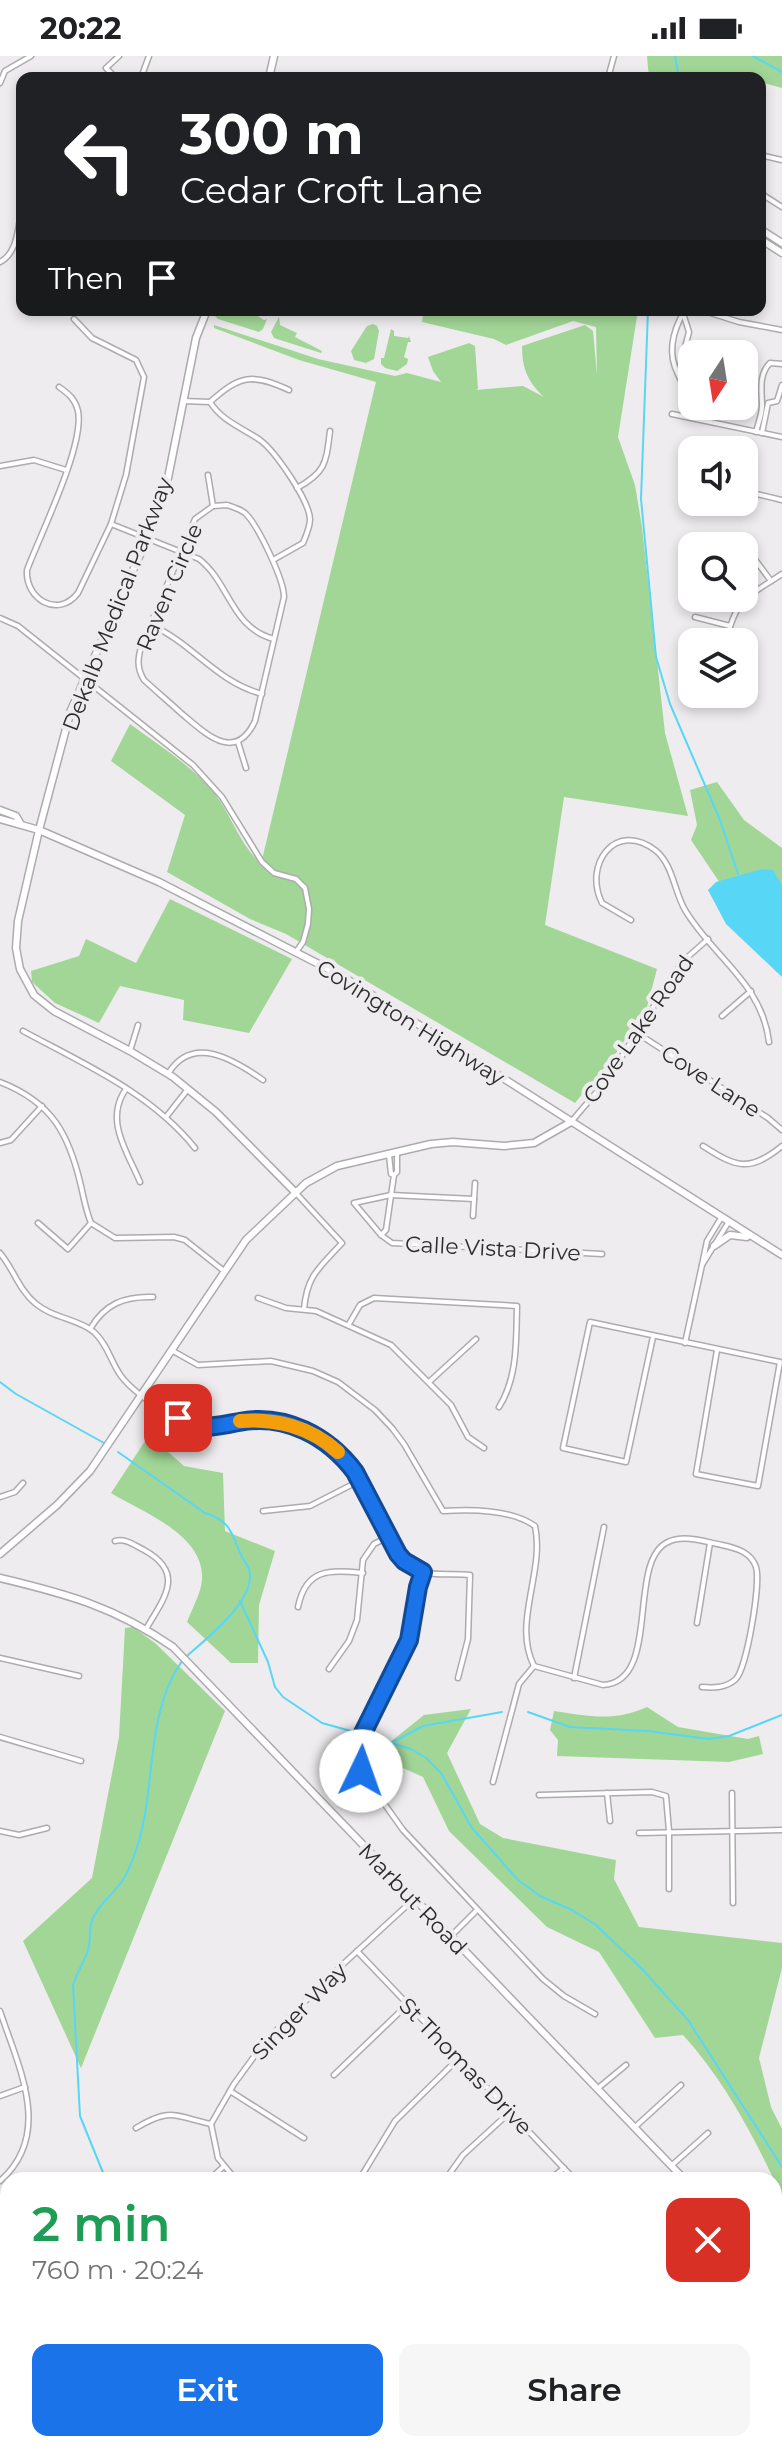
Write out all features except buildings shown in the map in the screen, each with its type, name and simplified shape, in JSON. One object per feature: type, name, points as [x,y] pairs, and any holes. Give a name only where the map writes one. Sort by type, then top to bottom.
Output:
[{"type":"street","points":[[110,72],[106,68],[119,56]]},
{"type":"street","points":[[0,83],[5,71],[17,59],[39,57]]},
{"type":"street","points":[[0,262],[8,258],[12,251],[16,234]]},
{"type":"street","name":"Dekalb Medical Parkway","points":[[205,316],[196,338],[168,478],[147,539],[71,710],[39,830],[16,937],[20,969],[34,995],[54,1011],[130,1051],[188,1089],[216,1112],[295,1192]]},
{"type":"street","points":[[678,374],[670,359],[675,331],[682,316]]},
{"type":"street","points":[[685,316],[689,332],[687,340]]},
{"type":"street","points":[[720,316],[782,330]]},
{"type":"street","points":[[59,387],[74,401],[78,417],[66,470],[27,570],[26,580],[32,594],[45,603],[61,605],[73,599],[87,577],[111,524],[130,459],[144,377],[136,360],[92,338],[74,319]]},
{"type":"street","points":[[759,432],[762,404],[759,397],[764,370],[770,363],[782,364]]},
{"type":"street","points":[[183,401],[210,402],[241,379],[258,378],[289,390]]},
{"type":"street","points":[[759,432],[768,403],[777,401],[782,385]]},
{"type":"street","points":[[210,402],[225,419],[262,441],[272,452],[297,488],[310,519],[303,543],[273,560]]},
{"type":"street","points":[[672,414],[678,415]]},
{"type":"street","points":[[702,420],[782,437]]},
{"type":"street","points":[[297,488],[315,478],[324,467],[330,431]]},
{"type":"street","points":[[0,466],[34,460],[66,470]]},
{"type":"street","points":[[208,475],[213,506]]},
{"type":"street","points":[[758,494],[782,500]]},
{"type":"street","name":"Raven Circle","points":[[227,505],[245,513],[273,560],[284,588],[262,694],[249,733],[238,742],[216,740],[144,680],[139,672],[138,660],[183,552],[195,519],[213,506],[227,505]]},
{"type":"street","points":[[111,524],[183,552],[210,567],[236,613],[248,627],[274,639]]},
{"type":"street","points":[[758,563],[771,581]]},
{"type":"street","points":[[695,617],[730,626],[734,612],[743,601],[782,574]]},
{"type":"street","points":[[0,618],[18,626],[193,765],[222,797],[262,862],[274,873],[296,879],[305,888],[308,924],[303,942],[296,952]]},
{"type":"street","points":[[151,625],[179,640],[236,686],[262,694]]},
{"type":"street","points":[[238,742],[246,768]]},
{"type":"street","name":"Covington Highway","points":[[0,810],[16,816],[20,823]]},
{"type":"street","name":"Covington Highway","points":[[0,819],[39,830],[159,882],[342,976],[782,1255]]},
{"type":"street","points":[[631,920],[602,903],[596,882],[600,859],[606,850],[622,841],[644,844],[662,858],[683,906],[751,991],[764,1013],[769,1042]]},
{"type":"street","name":"Cove Lake Road","points":[[571,1122],[606,1081],[682,962],[708,939]]},
{"type":"street","points":[[722,1016],[751,991]]},
{"type":"street","points":[[130,1051],[138,1025]]},
{"type":"street","points":[[23,1031],[126,1089],[166,1117],[195,1148]]},
{"type":"street","name":"Cove Lane","points":[[637,1033],[782,1130]]},
{"type":"street","points":[[168,1074],[185,1055],[201,1051],[250,1071],[263,1080]]},
{"type":"street","points":[[0,1082],[20,1090],[56,1121],[68,1143],[91,1223],[115,1238],[174,1237],[185,1240],[224,1271]]},
{"type":"street","points":[[126,1089],[117,1101],[116,1123],[140,1182]]},
{"type":"street","points":[[166,1117],[188,1089]]},
{"type":"street","points":[[0,1143],[11,1140],[42,1106]]},
{"type":"street","points":[[0,1554],[57,1505],[90,1471],[246,1240],[306,1183],[337,1166],[393,1151],[453,1142],[525,1145],[554,1134],[571,1122]]},
{"type":"street","points":[[703,1146],[735,1165],[748,1165],[782,1146]]},
{"type":"street","points":[[381,1235],[386,1230],[394,1175],[391,1174],[393,1151]]},
{"type":"street","points":[[473,1216],[475,1183]]},
{"type":"street","points":[[295,1192],[342,1243],[311,1275],[306,1287],[304,1309]]},
{"type":"street","points":[[391,1195],[474,1199]]},
{"type":"street","name":"Calle Vista Drive","points":[[391,1195],[354,1203],[381,1235],[392,1243],[602,1254]]},
{"type":"street","points":[[702,1265],[714,1246],[724,1220]]},
{"type":"street","points":[[685,1343],[707,1241],[724,1220]]},
{"type":"street","points":[[38,1223],[68,1249],[91,1223]]},
{"type":"street","points":[[714,1246],[730,1235],[753,1238]]},
{"type":"street","points":[[0,1253],[36,1304],[56,1317],[90,1329],[103,1341],[129,1386],[187,1424],[203,1429],[257,1420],[291,1425],[320,1438],[345,1459],[404,1561],[423,1572],[470,1575],[468,1639],[458,1678]]},
{"type":"street","points":[[90,1329],[100,1314],[117,1302],[131,1297],[153,1297]]},
{"type":"street","points":[[258,1298],[349,1324],[391,1345],[451,1405],[468,1437],[484,1448]]},
{"type":"street","points":[[349,1324],[360,1305],[374,1298],[517,1306],[515,1361],[508,1393],[499,1407]]},
{"type":"street","points":[[653,1337],[626,1462],[563,1448],[590,1322],[780,1362],[758,1486],[696,1474],[717,1350]]},
{"type":"street","points":[[429,1382],[476,1339]]},
{"type":"street","points":[[173,1351],[198,1365],[271,1361],[326,1376],[359,1396],[392,1428],[443,1511],[506,1514],[535,1526],[537,1555],[526,1648],[534,1666],[595,1684],[611,1685],[628,1675],[635,1656],[654,1555],[662,1546],[673,1540],[688,1539],[737,1548],[753,1560],[758,1571],[758,1585],[740,1672],[727,1685],[702,1687]]},
{"type":"street","points":[[263,1511],[310,1506],[359,1481]]},
{"type":"street","points":[[0,1497],[15,1492],[23,1483]]},
{"type":"street","points":[[574,1678],[604,1527]]},
{"type":"street","points":[[329,1669],[349,1641],[357,1620],[363,1560],[368,1551],[388,1537]]},
{"type":"street","points":[[115,1541],[127,1541],[154,1555],[163,1564],[169,1585],[167,1593],[146,1629]]},
{"type":"street","points":[[697,1623],[710,1543]]},
{"type":"street","points":[[298,1607],[307,1582],[323,1572],[363,1573]]},
{"type":"street","points":[[423,1572],[409,1640],[359,1741],[358,1756],[367,1782],[403,1830],[476,1911],[543,1979],[595,2014]]},
{"type":"street","name":"Marbut Road","points":[[0,1578],[74,1596],[146,1629],[173,1647],[677,2172]]},
{"type":"street","points":[[0,1658],[79,1676]]},
{"type":"street","points":[[493,1782],[519,1684],[534,1666]]},
{"type":"street","points":[[0,1737],[81,1761]]},
{"type":"street","points":[[607,1793],[610,1821]]},
{"type":"street","points":[[539,1795],[661,1793],[666,1796],[669,1889]]},
{"type":"street","points":[[732,1793],[733,1903]]},
{"type":"street","points":[[0,1831],[19,1835],[47,1828]]},
{"type":"street","points":[[639,1833],[782,1830]]},
{"type":"street","name":"Singer Way","points":[[211,2124],[264,2043],[413,1900]]},
{"type":"street","points":[[449,1937],[476,1911]]},
{"type":"street","name":"St Thomas Drive","points":[[357,1951],[568,2172]]},
{"type":"street","points":[[334,2075],[407,2005]]},
{"type":"street","points":[[0,2011],[25,2087],[31,2117],[19,2161],[9,2172]]},
{"type":"street","points":[[364,2172],[395,2121],[458,2059]]},
{"type":"street","points":[[597,2089],[626,2065]]},
{"type":"street","points":[[634,2128],[681,2085]]},
{"type":"street","points":[[0,2096],[25,2087]]},
{"type":"street","points":[[230,2091],[304,2138]]},
{"type":"street","points":[[451,2172],[463,2155],[510,2112]]},
{"type":"street","points":[[136,2128],[164,2114],[211,2124],[215,2151],[228,2172]]},
{"type":"street","points":[[671,2166],[708,2133]]},
{"type":"street","points":[[218,2172],[223,2167]]},
{"type":"street","points":[[559,2172],[564,2168]]},
{"type":"green space","points":[[647,56],[782,56],[782,88],[766,84],[766,72],[648,72]]},
{"type":"green space","points":[[215,316],[258,316],[267,319],[259,332]]},
{"type":"green space","points":[[423,316],[637,316],[618,437],[635,485],[665,733],[688,816],[564,797],[545,925],[657,969],[647,1007],[614,1056],[575,1103],[286,934],[250,919],[167,872],[185,815],[111,761],[130,724],[178,759],[211,789],[243,842],[261,864],[376,382],[299,360],[214,328],[214,325],[318,359],[395,376],[407,373],[441,382],[428,357],[469,343],[475,346],[476,390],[523,386],[544,397],[527,374],[522,346],[585,325],[593,331],[597,375],[596,327],[573,321],[506,345],[494,339],[422,322]]},
{"type":"green space","points":[[279,317],[280,325],[297,333],[295,337],[321,353],[274,338],[271,332]]},
{"type":"green space","points":[[373,324],[379,331],[374,359],[366,363],[354,360],[351,351],[367,326]]},
{"type":"green space","points":[[391,329],[394,336],[409,336],[411,342],[408,342],[404,357],[408,359],[407,364],[397,371],[381,364]]},
{"type":"green space","points":[[717,782],[744,820],[782,848],[782,975],[691,840],[697,825],[690,790]]},
{"type":"green space","points":[[170,899],[292,959],[249,1033],[183,1020],[184,1000],[120,986],[99,1023],[55,1003],[32,982],[31,971],[79,956],[86,939],[136,963]]},
{"type":"green space","points":[[149,1435],[184,1466],[223,1473],[225,1531],[275,1551],[259,1605],[258,1663],[231,1663],[187,1622],[202,1580],[194,1550],[170,1527],[111,1493]]},
{"type":"green space","points":[[133,1627],[155,1643],[225,1711],[81,2068],[23,1941],[92,1878],[119,1737],[125,1628]]},
{"type":"green space","points":[[647,1707],[678,1727],[748,1739],[759,1736],[763,1754],[729,1762],[557,1756],[558,1740],[550,1730],[554,1711],[612,1716]]},
{"type":"green space","points":[[471,1709],[447,1753],[480,1824],[503,1838],[616,1860],[614,1879],[639,1927],[782,1943],[782,1968],[759,2058],[771,2107],[782,2129],[782,2172],[770,2172],[713,2072],[683,2035],[655,2038],[599,1952],[547,1927],[449,1831],[423,1777],[374,1755],[424,1715]]},
{"type":"water","points":[[762,869],[773,870],[782,885],[782,977],[726,924],[708,890],[716,882]]},
{"type":"waterway","points":[[675,56],[678,72]]},
{"type":"waterway","points":[[753,56],[782,72]]},
{"type":"waterway","points":[[648,316],[641,499],[656,657],[670,704],[720,820],[738,874]]},
{"type":"waterway","points":[[0,1382],[104,1443]]},
{"type":"waterway","points":[[118,1452],[205,1513],[225,1523],[249,1568],[249,1586],[244,1597],[216,1630],[187,1656]]},
{"type":"waterway","points":[[240,1601],[268,1662],[275,1687],[283,1697],[322,1723],[358,1733]]},
{"type":"waterway","points":[[103,2172],[80,2116],[73,1985],[88,1950],[92,1920],[124,1878],[136,1850],[147,1803],[156,1729],[170,1682],[182,1661]]},
{"type":"waterway","points":[[393,1742],[423,1726],[502,1712]]},
{"type":"waterway","points":[[528,1712],[570,1727],[647,1731],[709,1739],[729,1736],[782,1715]]},
{"type":"waterway","points":[[366,1735],[411,1749],[426,1758],[441,1773],[472,1828],[518,1880],[540,1896],[596,1925],[641,1968],[688,2020],[782,2167]]},
{"type":"slow traffic","points":[[240,1421],[272,1421],[291,1425],[320,1438],[338,1452]]},
{"type":"route","points":[[178,1418],[203,1429],[241,1421],[272,1421],[291,1425],[320,1438],[355,1472],[398,1554],[423,1572],[409,1640],[359,1741],[361,1771]]}]
